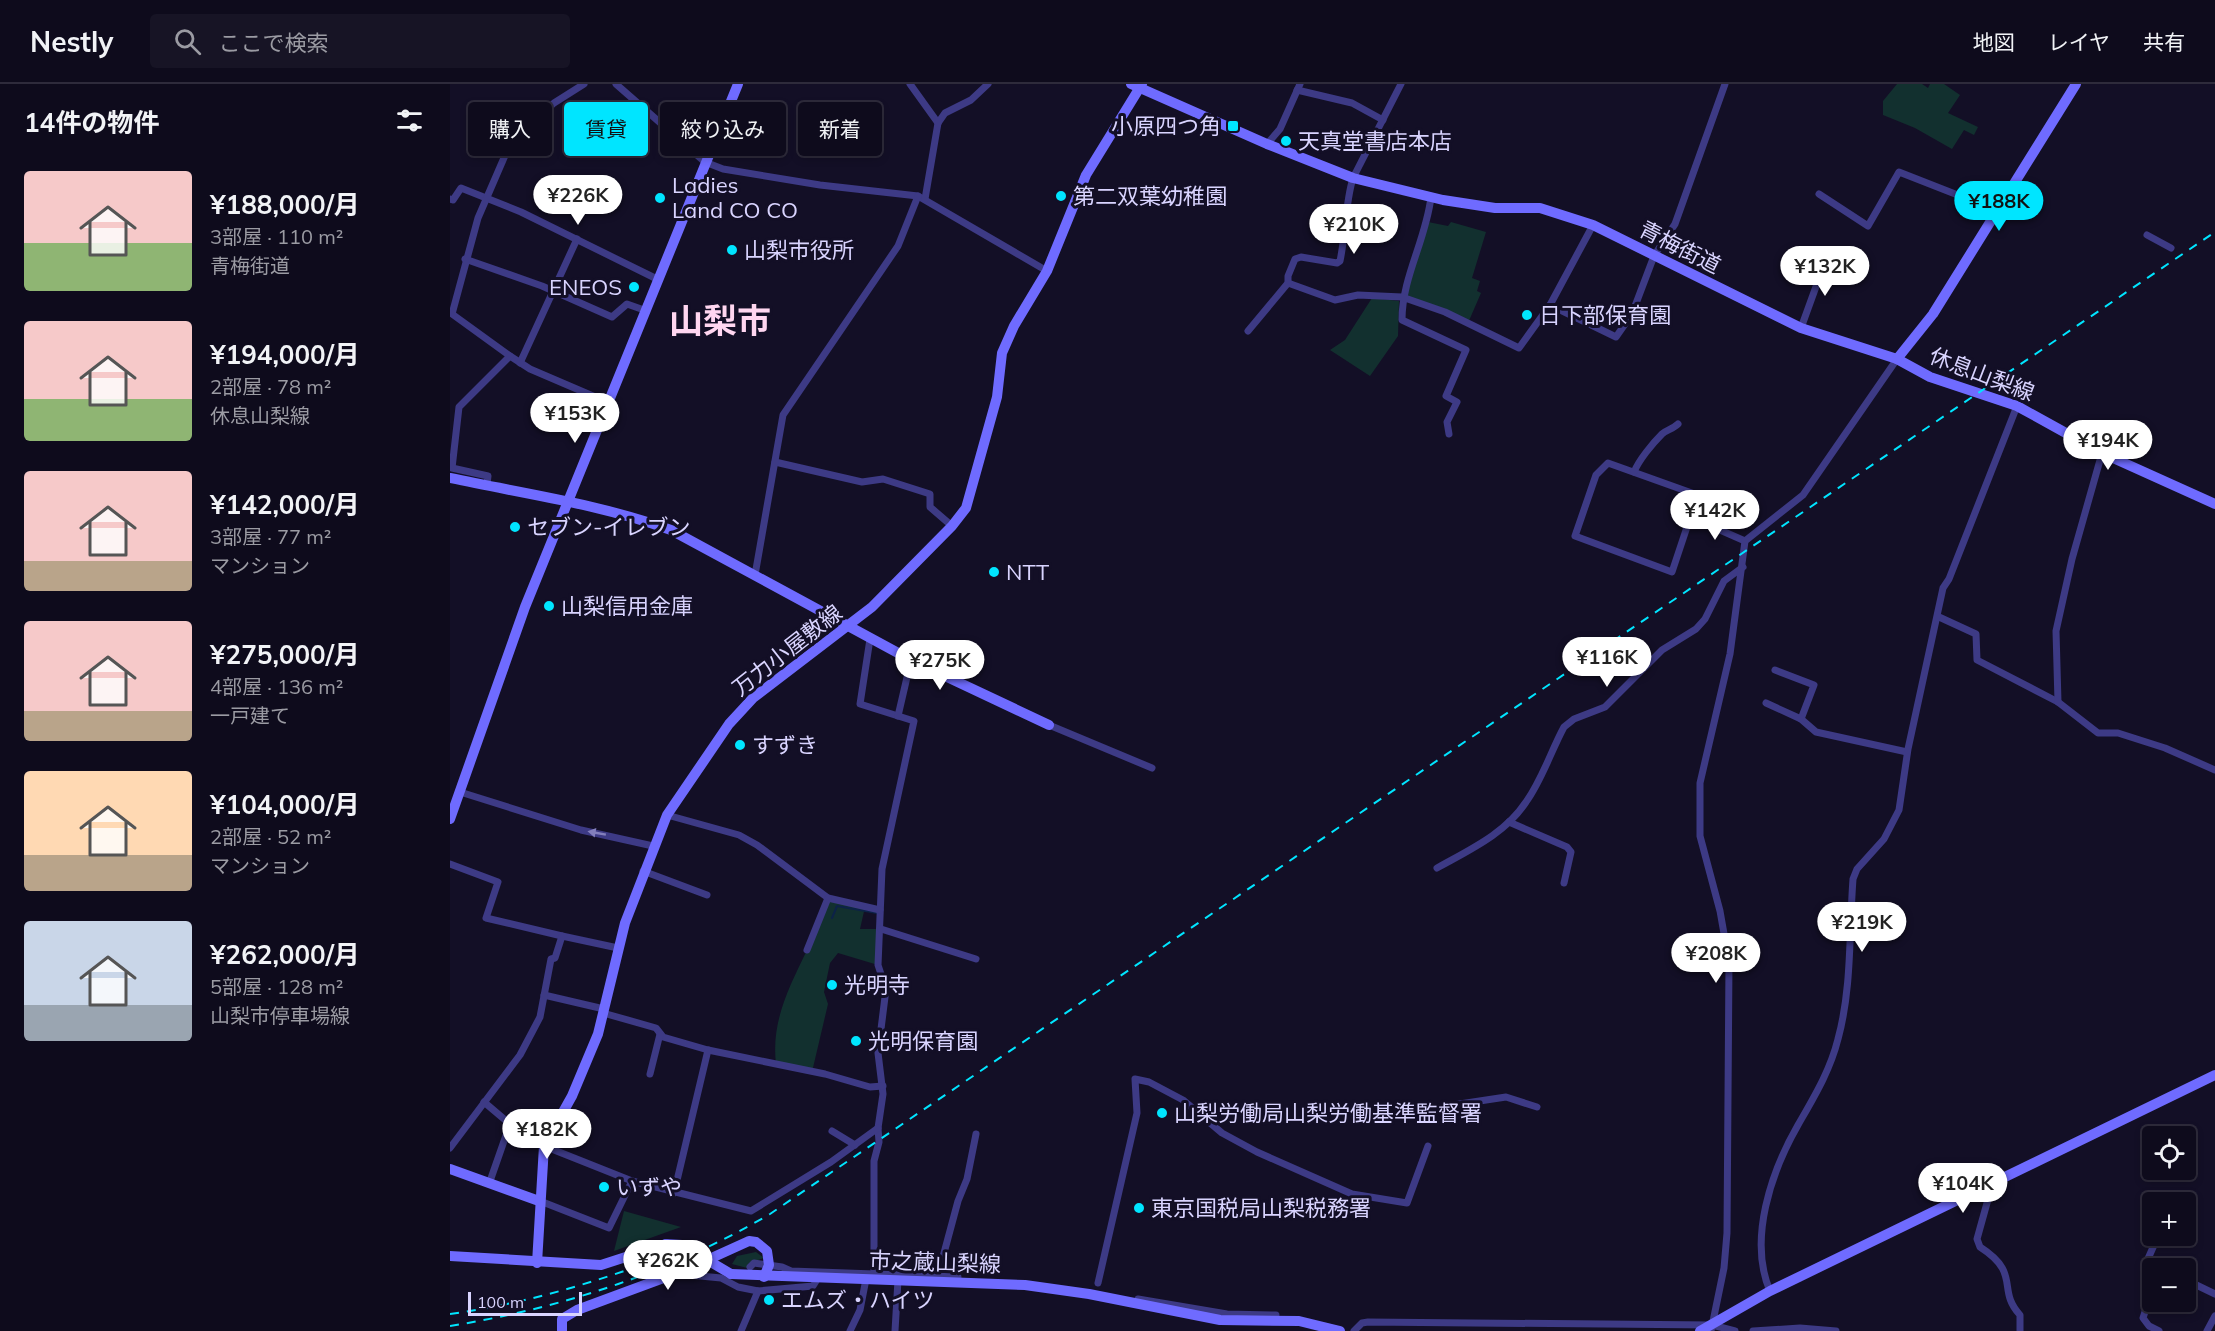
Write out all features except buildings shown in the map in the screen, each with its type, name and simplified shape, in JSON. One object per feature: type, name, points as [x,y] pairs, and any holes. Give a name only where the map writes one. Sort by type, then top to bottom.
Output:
[{"type":"main road","points":[[450,819],[514,637],[644,310],[738,84]]},
{"type":"main road","points":[[1897,359],[1933,314],[2076,84]]},
{"type":"main road","name":"青梅街道","points":[[1138,85],[1267,144],[1353,178],[1431,198],[1495,208],[1540,208],[1593,225],[1801,328],[1897,359]]},
{"type":"main road","name":"万力小屋敷線","points":[[537,1263],[544,1146],[585,1069],[604,1011],[618,948],[643,871],[667,815],[729,724],[753,698],[872,607],[952,526],[966,508],[997,397],[1002,353],[1014,326],[1047,271],[1086,175],[1138,85]]},
{"type":"main road","name":"休息山梨線","points":[[1897,359],[1930,377],[2017,406],[2102,453],[2215,504]]},
{"type":"main road","points":[[450,478],[568,500],[636,517],[671,530],[870,639],[1049,725]]},
{"type":"main road","points":[[1700,1331],[1711,1328],[1770,1291],[2215,1075]]},
{"type":"main road","points":[[450,1169],[539,1201]]},
{"type":"main road","points":[[562,1331],[562,1319],[577,1311],[685,1270],[740,1244],[753,1241],[765,1248],[769,1265],[764,1277]]},
{"type":"main road","name":"市之蔵山梨線","points":[[537,1263],[601,1265],[666,1244],[682,1245],[731,1274],[764,1277],[937,1279],[1025,1285],[1089,1294],[1220,1320],[1299,1321],[1340,1331]]},
{"type":"main road","points":[[450,1256],[537,1263]]},
{"type":"street","points":[[584,84],[554,103],[510,144],[478,218],[465,259],[452,314],[520,363],[607,402]]},
{"type":"street","points":[[616,84],[705,162],[723,169],[799,182],[921,198],[1047,271]]},
{"type":"street","points":[[910,84],[938,123]]},
{"type":"street","points":[[754,575],[783,415],[898,246],[921,198],[938,123],[945,113],[971,100],[987,84]]},
{"type":"street","points":[[1248,331],[1288,283],[1288,276],[1295,259],[1301,257],[1337,263],[1340,261],[1347,229],[1348,195],[1353,178],[1401,84]]},
{"type":"street","points":[[1550,305],[1617,337],[1632,314],[1654,256],[1675,224],[1725,84]]},
{"type":"street","points":[[1267,144],[1280,129],[1298,87],[1352,103],[1383,120]]},
{"type":"street","points":[[1819,194],[1868,226],[1899,172],[1996,210]]},
{"type":"street","points":[[450,199],[453,200],[460,188],[577,239],[657,279]]},
{"type":"street","points":[[1431,198],[1428,222],[1418,242],[1402,297],[1402,320],[1466,350],[1446,396],[1457,402],[1447,422],[1449,434]]},
{"type":"street","points":[[1288,283],[1335,300],[1358,295],[1402,297],[1444,312],[1519,348],[1550,305],[1593,225]]},
{"type":"street","points":[[2147,236],[2171,248]]},
{"type":"street","points":[[520,363],[577,239]]},
{"type":"street","points":[[465,259],[552,291],[612,317],[627,304],[644,310]]},
{"type":"street","points":[[1801,328],[1826,259]]},
{"type":"street","points":[[487,484],[488,476],[452,468],[459,407],[510,356]]},
{"type":"street","points":[[1711,1328],[1724,1268],[1727,1233],[1729,962],[1720,911],[1701,837],[1699,805],[1700,783],[1730,654],[1745,541],[1803,495],[1897,359]]},
{"type":"street","points":[[1770,1291],[1761,1263],[1763,1218],[1772,1185],[1793,1136],[1816,1097],[1839,1037],[1848,967],[1853,879],[1857,869],[1884,839],[1899,810],[1907,752],[1943,588],[1949,579],[2017,406]]},
{"type":"street","points":[[1634,472],[1640,458],[1648,453],[1663,432],[1678,424]]},
{"type":"street","points":[[2058,702],[2056,631],[2072,559],[2102,453]]},
{"type":"street","points":[[775,462],[862,482],[883,479],[930,494],[930,507],[952,526]]},
{"type":"street","points":[[1608,463],[1634,472],[1703,497],[1695,519],[1688,524],[1672,572],[1575,536],[1596,475],[1608,463]]},
{"type":"street","points":[[1695,519],[1745,541]]},
{"type":"street","points":[[1437,868],[1479,845],[1509,822],[1527,802],[1564,727],[1574,718],[1605,707],[1662,650],[1696,628],[1705,619],[1724,581],[1743,567]]},
{"type":"street","points":[[1938,617],[1976,634],[1977,660],[2058,702],[2098,733],[2118,733],[2165,748],[2215,770]]},
{"type":"street","points":[[850,1331],[860,1311],[871,1277],[874,1161],[879,1143],[878,1128],[883,1086],[878,1053],[886,989],[878,965],[882,869],[914,721],[860,704],[870,639]]},
{"type":"street","points":[[898,716],[911,660]]},
{"type":"street","points":[[1775,670],[1814,685],[1801,719]]},
{"type":"street","points":[[1766,703],[1801,719],[1816,732],[1907,752]]},
{"type":"street","points":[[1049,725],[1152,768]]},
{"type":"street","points":[[460,792],[581,830],[654,846]]},
{"type":"street","points":[[667,815],[739,836],[757,844],[828,898],[880,910]]},
{"type":"street","points":[[1509,822],[1567,847],[1571,852],[1564,883]]},
{"type":"street","points":[[450,864],[498,882],[486,918],[618,948]]},
{"type":"street","points":[[643,871],[707,895]]},
{"type":"street","points":[[807,950],[828,898]]},
{"type":"street","points":[[881,930],[976,959]]},
{"type":"street","points":[[450,1148],[520,1054],[540,1017],[551,959],[555,958],[562,936]]},
{"type":"street","points":[[544,995],[656,1028],[663,1037],[708,1050],[825,1074],[870,1087],[883,1086]]},
{"type":"street","points":[[650,1074],[660,1034]]},
{"type":"street","points":[[674,1193],[708,1050]]},
{"type":"street","points":[[1098,1283],[1137,1113],[1135,1079],[1149,1082],[1183,1100],[1222,1132],[1243,1145],[1352,1194],[1407,1203],[1428,1146]]},
{"type":"street","points":[[1453,1105],[1506,1097],[1537,1107]]},
{"type":"street","points":[[484,1102],[510,1124],[544,1146],[632,1181],[751,1211],[878,1128]]},
{"type":"street","points":[[489,1184],[510,1124]]},
{"type":"street","points":[[832,1131],[855,1145]]},
{"type":"street","points":[[937,1279],[955,1212],[967,1179],[976,1134]]},
{"type":"street","points":[[539,1201],[609,1228],[632,1181]]},
{"type":"street","points":[[1992,1185],[1977,1239],[1980,1247],[1998,1259],[2006,1272],[2011,1306],[2020,1315],[2020,1331]]},
{"type":"street","points":[[750,1267],[754,1263],[791,1271],[871,1277],[1038,1281],[1208,1311],[1276,1315]]},
{"type":"street","points":[[685,1270],[690,1275],[721,1278],[738,1287],[758,1291],[813,1286],[818,1278]]},
{"type":"street","points":[[895,1331],[898,1280]]},
{"type":"street","points":[[2196,1285],[2215,1294]]},
{"type":"street","points":[[741,1331],[758,1291]]},
{"type":"street","points":[[2145,1312],[2143,1318],[2149,1326],[2159,1331]]},
{"type":"street","points":[[2207,1331],[2215,1316]]},
{"type":"street","points":[[1354,1331],[1362,1323],[1368,1322],[1711,1328],[1735,1331]]},
{"type":"street","points":[[1753,1331],[1800,1328],[1836,1331]]},
{"type":"green space","points":[[1897,84],[1922,84],[1928,88],[1930,84],[1944,84],[1960,95],[1948,113],[1978,127],[1974,135],[1964,130],[1952,149],[1915,128],[1883,115],[1883,101]]},
{"type":"green space","points":[[1428,222],[1448,226],[1451,222],[1486,232],[1472,278],[1480,281],[1477,291],[1481,293],[1468,323],[1405,300]]},
{"type":"green space","points":[[1372,298],[1399,301],[1398,336],[1370,376],[1330,350],[1345,340]]},
{"type":"green space","points":[[828,898],[865,907],[860,929],[881,929],[878,965],[838,953],[830,963],[824,992],[828,1004],[812,1072],[776,1064],[776,1033],[788,991]]},
{"type":"green space","points":[[624,1211],[681,1227],[614,1251]]},
{"type":"green space","points":[[756,1252],[764,1258],[749,1263],[747,1268],[732,1264],[737,1256]]},
{"type":"waterway","points":[[832,918],[837,906],[877,913]]},
{"type":"railway","points":[[450,1326],[534,1309],[615,1285],[694,1253],[770,1214],[2215,232]]},
{"type":"railway","points":[[450,1314],[546,1295],[639,1266],[700,1243]]},
{"type":"place","name":"小原四つ角","points":[[1233,126]]},
{"type":"place","name":"天真堂書店本店","points":[[1286,141]]},
{"type":"place","name":"第二双葉幼稚園","points":[[1061,196]]},
{"type":"place","name":"Ladies Land CO CO","points":[[660,198]]},
{"type":"place","name":"山梨市役所","points":[[732,250]]},
{"type":"place","name":"ENEOS","points":[[634,287]]},
{"type":"place","name":"日下部保育園","points":[[1527,315]]},
{"type":"place","name":"セブン-イレブン","points":[[515,527]]},
{"type":"place","name":"NTT","points":[[994,572]]},
{"type":"place","name":"山梨信用金庫","points":[[549,606]]},
{"type":"place","name":"すずき","points":[[740,745]]},
{"type":"place","name":"光明寺","points":[[832,985]]},
{"type":"place","name":"光明保育園","points":[[856,1041]]},
{"type":"place","name":"山梨労働局山梨労働基準監督署","points":[[1162,1113]]},
{"type":"place","name":"いずや","points":[[604,1187]]},
{"type":"place","name":"東京国税局山梨税務署","points":[[1139,1208]]},
{"type":"place","name":"エムズ・ハイツ","points":[[769,1300]]},
{"type":"district","name":"山梨市","points":[[720,320]]}]
